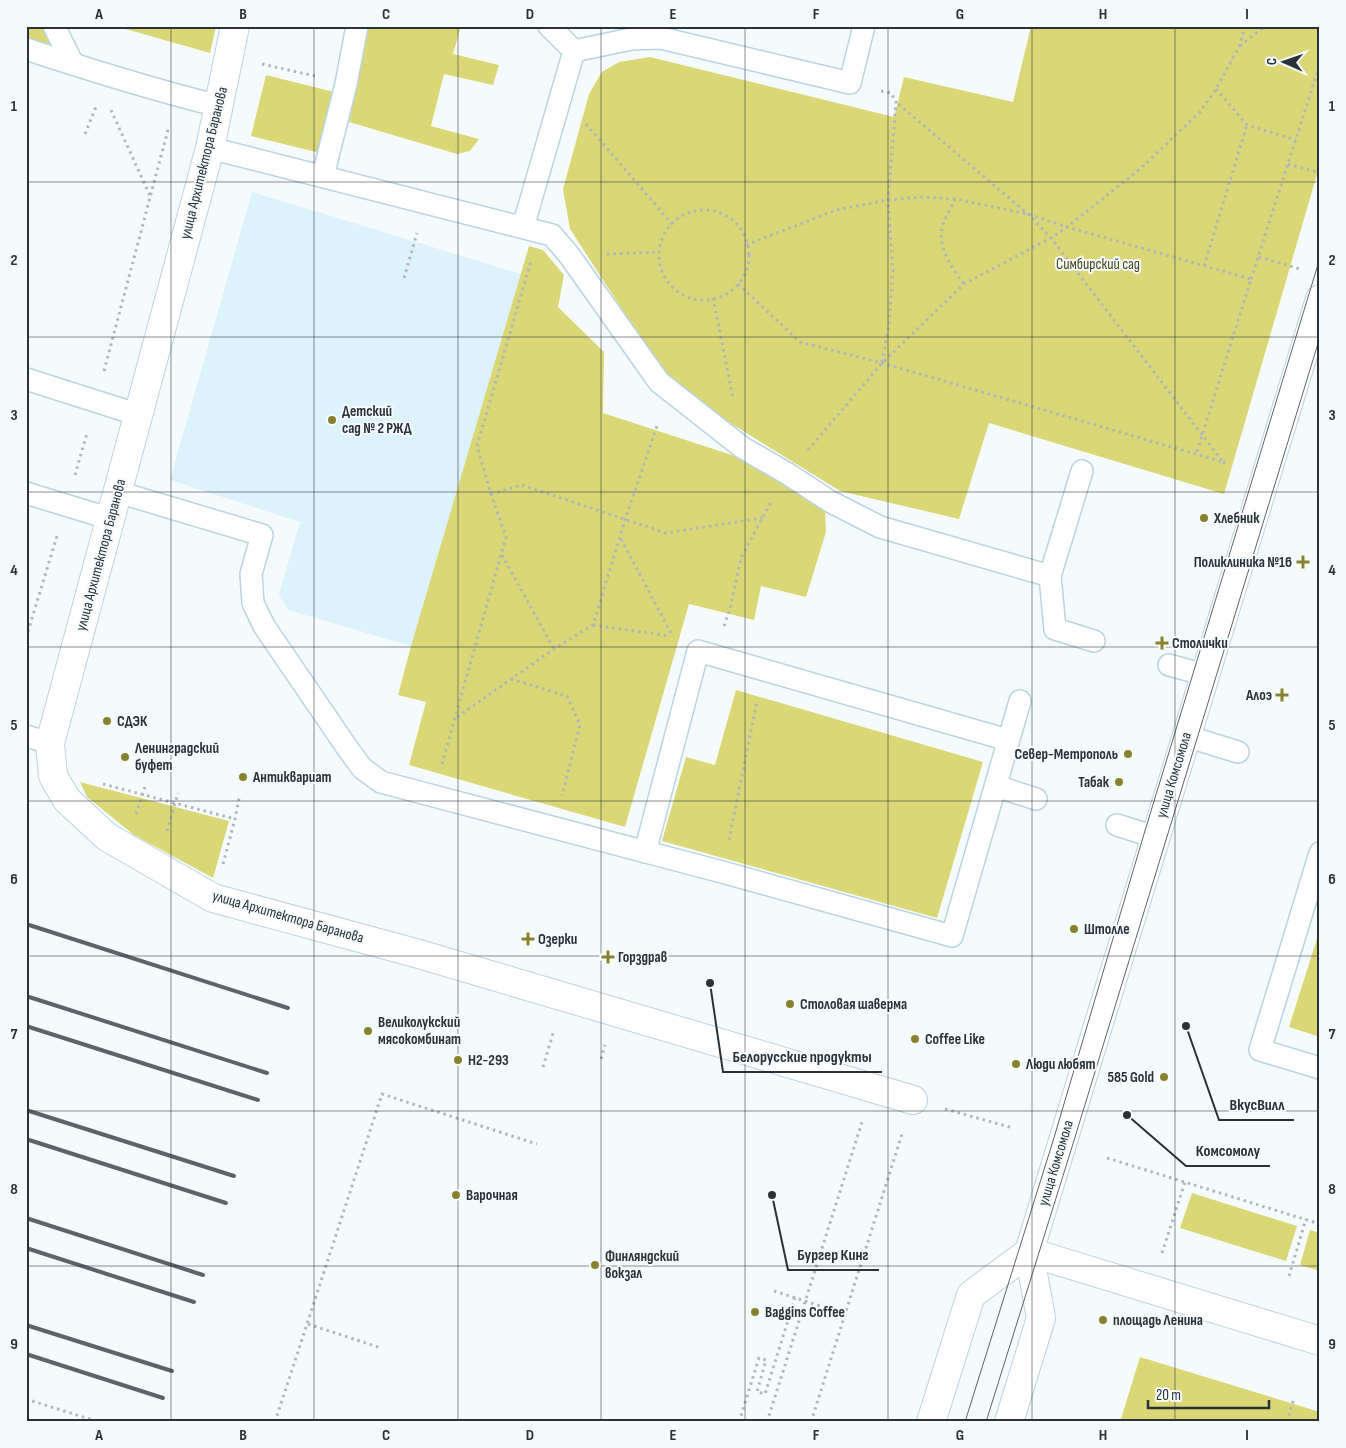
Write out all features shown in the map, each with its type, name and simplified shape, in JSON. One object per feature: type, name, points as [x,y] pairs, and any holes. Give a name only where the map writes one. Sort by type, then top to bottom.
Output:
[{"type":"street","name":"улица Архитектора Баранова","points":[[236,26],[210,148],[118,492],[38,739],[53,776],[67,800],[107,837],[213,898],[411,952],[913,1100]]},
{"type":"street","name":"улица Комсомола","points":[[1009,1422],[1041,1318],[1029,1252],[1320,299]]},
{"type":"street","points":[[931,1422],[971,1295],[1029,1252],[1320,1341]]},
{"type":"lane","points":[[54,26],[74,64]]},
{"type":"lane","points":[[323,176],[346,84],[357,26]]},
{"type":"lane","points":[[549,26],[574,51]]},
{"type":"lane","points":[[574,51],[631,39],[661,38],[850,83],[864,26]]},
{"type":"lane","points":[[26,49],[219,106]]},
{"type":"lane","points":[[531,230],[561,95],[574,51]]},
{"type":"lane","points":[[210,148],[552,235],[569,255],[659,382],[743,448],[831,502],[880,527],[1050,576]]},
{"type":"lane","points":[[26,379],[139,414]]},
{"type":"lane","points":[[1082,471],[1050,576],[1055,629],[1094,641]]},
{"type":"lane","points":[[118,492],[262,535],[251,574],[253,603],[264,626],[362,768],[381,782],[722,872],[952,936],[1020,701]]},
{"type":"lane","points":[[26,493],[110,519]]},
{"type":"lane","points":[[645,852],[698,651],[1008,740]]},
{"type":"lane","points":[[1169,665],[1205,675]]},
{"type":"lane","points":[[1186,736],[1238,752]]},
{"type":"lane","points":[[996,786],[1036,799]]},
{"type":"lane","points":[[1117,825],[1155,837]]},
{"type":"lane","points":[[1320,853],[1260,1050],[1320,1068]]},
{"type":"path","points":[[715,656],[730,609],[741,558],[788,474],[882,363],[964,284],[1067,228],[1140,170],[1200,112],[1216,89],[1239,47],[1245,26]]},
{"type":"path","points":[[1239,47],[1265,26]]},
{"type":"path","points":[[261,63],[346,84]]},
{"type":"path","points":[[1196,454],[1320,64]]},
{"type":"path","points":[[850,83],[891,93],[896,102],[1028,214],[1051,238],[1223,462]]},
{"type":"path","points":[[1216,89],[1247,125],[1296,140]]},
{"type":"path","points":[[561,95],[672,224]]},
{"type":"path","points":[[882,363],[889,324],[893,272],[888,200],[896,102]]},
{"type":"path","points":[[110,108],[151,198]]},
{"type":"path","points":[[1204,266],[1247,125]]},
{"type":"path","points":[[1288,164],[1320,173]]},
{"type":"path","points":[[746,245],[836,210],[888,200],[921,197],[955,199],[1028,214],[1067,228],[1251,279]]},
{"type":"path","points":[[955,199],[942,227],[942,243],[947,260],[964,284]]},
{"type":"path","points":[[404,278],[426,203]]},
{"type":"path","points":[[710,210],[727,216],[740,228],[746,245],[748,263],[742,280],[730,293],[713,298],[697,299],[682,294],[667,283],[661,266],[659,252],[666,230],[672,224],[677,218],[693,211],[710,210]]},
{"type":"path","points":[[442,765],[506,537],[491,494],[478,446],[531,230]]},
{"type":"path","points":[[569,255],[659,252]]},
{"type":"path","points":[[1259,257],[1300,269]]},
{"type":"path","points":[[738,284],[800,342],[882,363],[1229,464]]},
{"type":"path","points":[[713,298],[743,448]]},
{"type":"path","points":[[593,625],[669,390]]},
{"type":"path","points":[[491,494],[522,486],[666,533],[762,518]]},
{"type":"path","points":[[456,717],[554,649],[593,625],[673,636],[621,538]]},
{"type":"path","points":[[502,554],[554,649]]},
{"type":"path","points":[[722,872],[764,669]]},
{"type":"path","points":[[511,679],[567,696],[580,725],[553,828]]},
{"type":"path","points":[[99,783],[235,819]]},
{"type":"path","points":[[165,838],[178,793]]},
{"type":"path","points":[[213,898],[239,798]]},
{"type":"path","points":[[767,1422],[873,1088]]},
{"type":"path","points":[[275,1422],[382,1094],[537,1144]]},
{"type":"path","points":[[811,1422],[913,1100],[1013,1128]]},
{"type":"path","points":[[1107,1158],[1320,1224]]},
{"type":"path","points":[[1162,1253],[1185,1182]]},
{"type":"path","points":[[1288,1276],[1306,1219]]},
{"type":"path","points":[[774,1291],[846,1314]]},
{"type":"path","points":[[739,1422],[759,1358],[766,1360],[756,1392],[765,1394],[795,1298]]},
{"type":"path","points":[[308,1324],[382,1348]]},
{"type":"path","points":[[1287,1422],[1294,1398]]},
{"type":"path","points":[[26,1399],[99,1422]]},
{"type":"path","points":[[1319,1422],[1320,1418]]},
{"type":"shaded area","name":"Детский сад № 2 РЖД","points":[[252,192],[521,274],[411,646],[288,610],[279,594],[300,522],[170,480]]},
{"type":"green space","points":[[26,26],[42,26],[50,45],[26,37]]},
{"type":"green space","points":[[115,26],[216,26],[210,53]]},
{"type":"green space","points":[[369,26],[461,26],[453,54],[499,65],[493,85],[444,74],[431,126],[479,139],[470,151],[457,154],[349,122]]},
{"type":"green space","name":"Симбирский сад","points":[[1031,26],[1320,26],[1320,164],[1224,494],[989,423],[959,519],[840,491],[719,416],[668,377],[570,229],[563,189],[589,94],[602,72],[619,62],[650,57],[894,117],[904,77],[1013,102]]},
{"type":"green space","points":[[266,75],[334,92],[320,153],[251,136]]},
{"type":"green space","points":[[529,246],[543,250],[564,275],[558,307],[604,352],[603,413],[738,457],[825,509],[826,532],[806,597],[761,586],[754,620],[689,604],[625,827],[409,765],[426,702],[398,695]]},
{"type":"green space","points":[[736,690],[983,762],[937,918],[662,841],[686,757],[715,765]]},
{"type":"green space","points":[[80,782],[229,821],[213,878],[134,835],[87,797]]},
{"type":"green space","points":[[1320,929],[1320,1037],[1289,1027]]},
{"type":"green space","points":[[1192,1193],[1297,1226],[1286,1261],[1180,1228]]},
{"type":"green space","points":[[1310,1230],[1320,1233],[1320,1271],[1300,1265]]},
{"type":"green space","points":[[1140,1357],[1320,1412],[1320,1422],[1120,1422]]},
{"type":"tram line","points":[[965,1422],[1053,1141],[1144,834],[1320,258]]},
{"type":"tram line","points":[[986,1422],[1320,337]]},
{"type":"railway","points":[[26,924],[288,1008]]},
{"type":"railway","points":[[26,996],[267,1073]]},
{"type":"railway","points":[[26,1026],[258,1100]]},
{"type":"railway","points":[[26,1110],[234,1176]]},
{"type":"railway","points":[[26,1139],[226,1203]]},
{"type":"railway","points":[[26,1218],[203,1275]]},
{"type":"railway","points":[[26,1248],[194,1302]]},
{"type":"railway","points":[[26,1325],[172,1371]]},
{"type":"railway","points":[[26,1354],[163,1398]]},
{"type":"place","name":"Детский сад № 2 РЖД","points":[[332,420]]},
{"type":"place","name":"Хлебник","points":[[1204,518]]},
{"type":"place","name":"Поликлиника №16","points":[[1303,562]]},
{"type":"place","name":"Столички","points":[[1162,643]]},
{"type":"place","name":"Алоэ","points":[[1282,695]]},
{"type":"place","name":"СДЭК","points":[[107,721]]},
{"type":"place","name":"Север-Метрополь","points":[[1128,754]]},
{"type":"place","name":"Ленинградский буфет","points":[[125,757]]},
{"type":"place","name":"Антиквариат","points":[[243,777]]},
{"type":"place","name":"Табак","points":[[1119,782]]},
{"type":"place","name":"Штолле","points":[[1074,929]]},
{"type":"place","name":"Озерки","points":[[528,939]]},
{"type":"place","name":"Горздрав","points":[[608,957]]},
{"type":"place","name":"Белорусские продукты","points":[[710,983]]},
{"type":"place","name":"Столовая шаверма","points":[[790,1004]]},
{"type":"place","name":"ВкусВилл","points":[[1186,1026]]},
{"type":"place","name":"Великолукский мясокомбинат","points":[[368,1031]]},
{"type":"place","name":"Coffee Like","points":[[915,1039]]},
{"type":"place","name":"H2-293","points":[[458,1060]]},
{"type":"place","name":"Люди любят","points":[[1016,1064]]},
{"type":"place","name":"585 Gold","points":[[1164,1077]]},
{"type":"place","name":"Комсомолу","points":[[1127,1115]]},
{"type":"place","name":"Варочная","points":[[456,1195]]},
{"type":"place","name":"Бургер Кинг","points":[[772,1195]]},
{"type":"place","name":"Финляндский вокзал","points":[[595,1265]]},
{"type":"place","name":"Baggins Coffee","points":[[755,1312]]},
{"type":"place","name":"площадь Ленина","points":[[1103,1320]]}]
